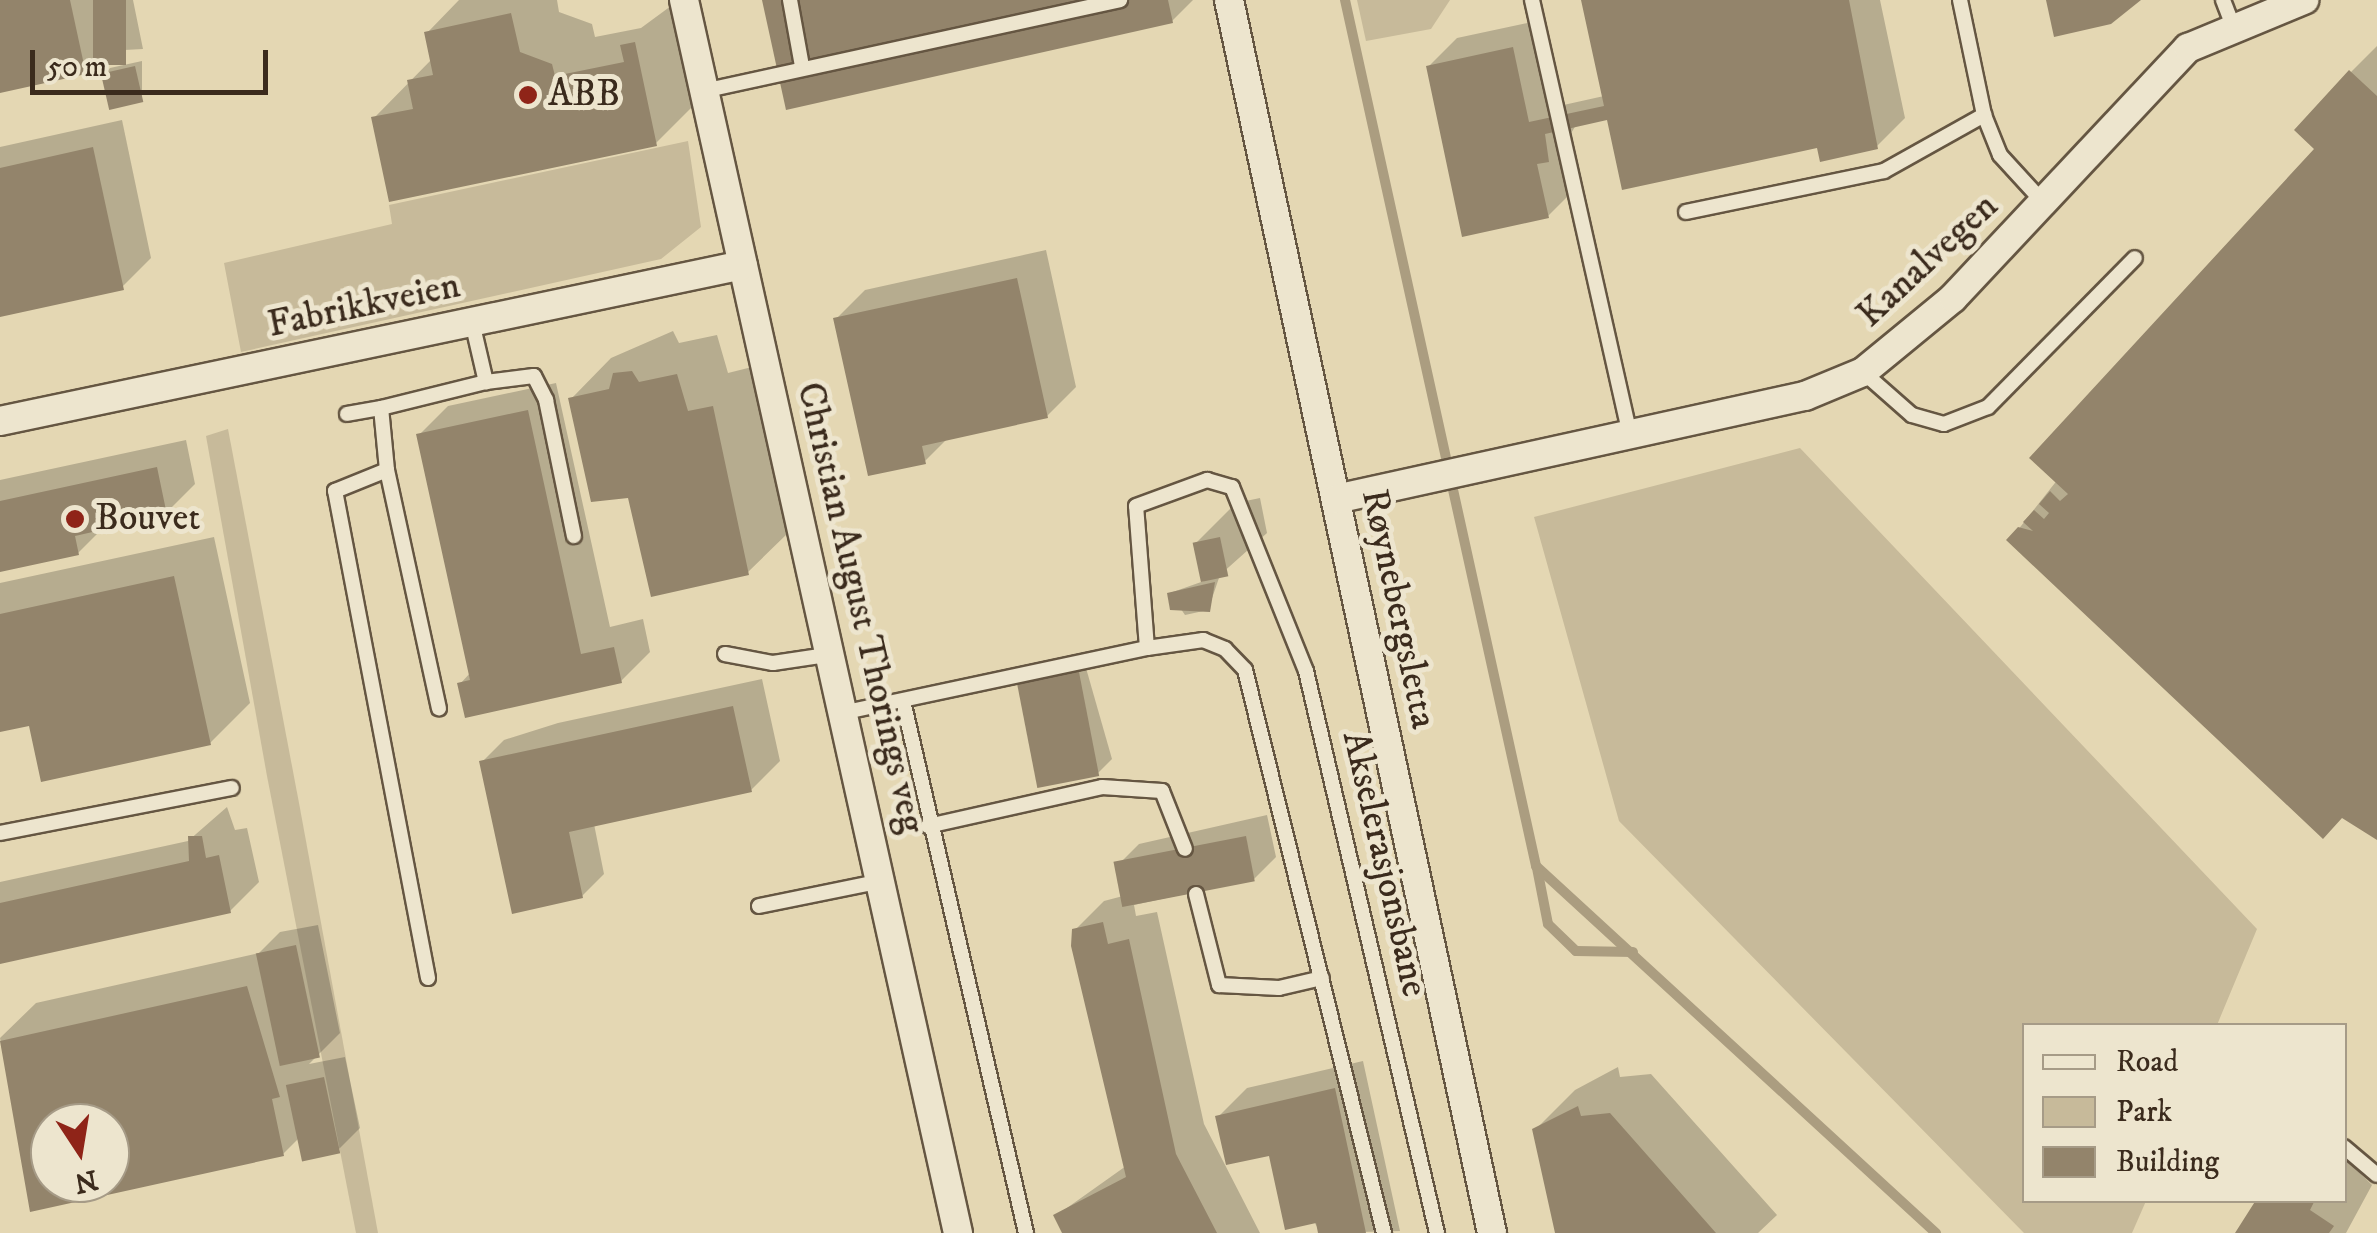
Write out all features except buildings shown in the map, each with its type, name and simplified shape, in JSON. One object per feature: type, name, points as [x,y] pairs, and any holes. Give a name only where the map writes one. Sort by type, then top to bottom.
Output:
[{"type":"street","name":"Christian August Thorings veg","points":[[684,0],[846,712],[958,1233]]},
{"type":"street","name":"Røynebergsletta","points":[[1228,0],[1492,1233]]},
{"type":"street","name":"Kanalvegen","points":[[1336,499],[1805,396],[1863,372],[1953,298],[2144,85],[2227,12],[2304,0]]},
{"type":"street","name":"Fabrikkveien","points":[[0,421],[743,265]]},
{"type":"lane","points":[[790,0],[802,66]]},
{"type":"lane","points":[[703,92],[802,66],[1120,0]]},
{"type":"lane","points":[[1532,0],[1630,434]]},
{"type":"lane","points":[[1960,0],[1984,115],[2000,155],[2043,202]]},
{"type":"lane","points":[[1686,212],[1884,171],[1984,115]]},
{"type":"lane","points":[[1863,372],[1912,415],[1944,424],[1988,407],[2135,258]]},
{"type":"lane","points":[[472,322],[486,382]]},
{"type":"lane","points":[[347,414],[486,382],[534,376],[574,536]]},
{"type":"lane","points":[[381,408],[387,470],[439,708]]},
{"type":"lane","points":[[387,470],[335,491],[428,978]]},
{"type":"lane","name":"Akselerasjonsbane","points":[[1148,648],[1136,506],[1207,480],[1232,488],[1247,517],[1306,671],[1437,1233]]},
{"type":"lane","points":[[846,712],[1148,648],[1203,640],[1245,670],[1384,1233]]},
{"type":"lane","points":[[725,654],[773,663],[833,654]]},
{"type":"lane","points":[[902,701],[928,826],[1026,1233]]},
{"type":"lane","points":[[928,826],[1102,787],[1162,791],[1185,849]]},
{"type":"lane","points":[[0,833],[232,788]]},
{"type":"lane","points":[[760,906],[883,881]]},
{"type":"lane","points":[[1196,894],[1219,985],[1279,988],[1322,978]]},
{"type":"lane","points":[[2347,1150],[2377,1175]]},
{"type":"green space","points":[[1357,0],[1450,0],[1431,29],[1366,41]]},
{"type":"green space","points":[[688,141],[701,227],[661,259],[241,352],[224,263],[392,224],[389,205]]},
{"type":"green space","points":[[228,429],[378,1233],[356,1233],[267,776],[206,436]]},
{"type":"green space","points":[[1800,448],[2257,929],[2218,1023],[2022,1023],[2022,1203],[2145,1203],[2132,1233],[2024,1233],[1619,821],[1534,517]]},
{"type":"waterway","points":[[1345,0],[1536,866],[1936,1233]]},
{"type":"waterway","points":[[1537,868],[1548,924],[1576,951],[1633,952]]},
{"type":"place","name":"ABB","points":[[528,95]]},
{"type":"place","name":"Bouvet","points":[[75,519]]}]
